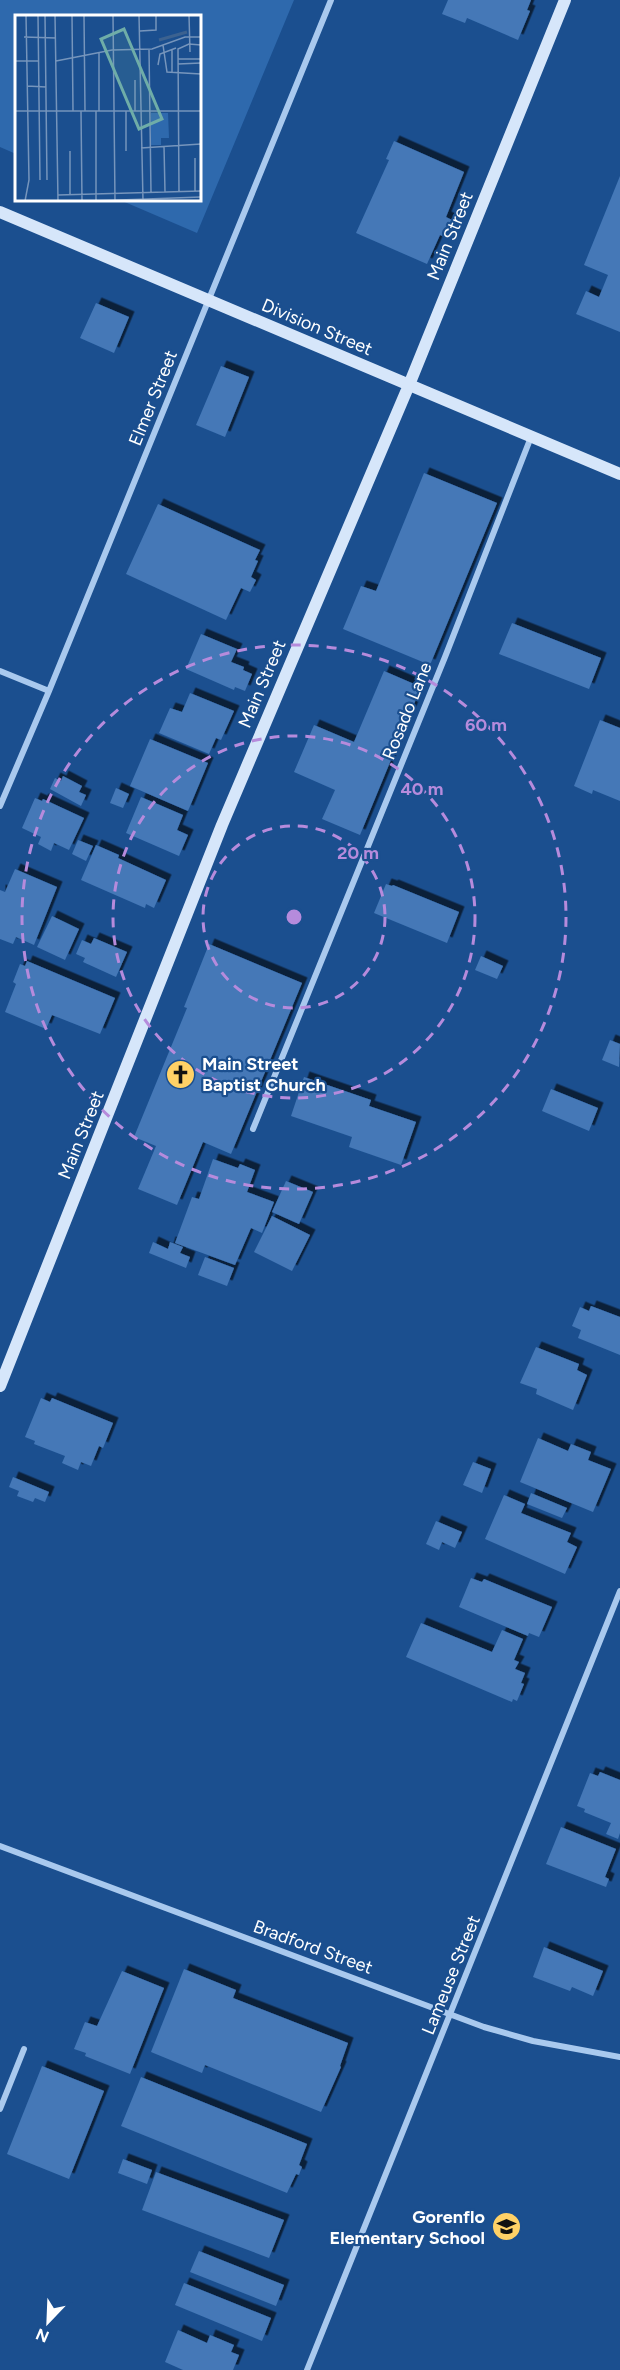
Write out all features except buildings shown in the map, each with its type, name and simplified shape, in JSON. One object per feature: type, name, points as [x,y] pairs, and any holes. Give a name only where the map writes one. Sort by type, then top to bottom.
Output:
[{"type":"street","name":"Elmer Street","points":[[0,806],[331,0]]},
{"type":"street","name":"Main Street","points":[[0,1386],[222,825],[409,385],[566,0]]},
{"type":"street","name":"Division Street","points":[[0,212],[620,474]]},
{"type":"street","name":"Rosado Lane","points":[[253,1129],[445,657],[531,437]]},
{"type":"street","points":[[0,671],[49,691]]},
{"type":"street","name":"Lameuse Street","points":[[307,2370],[620,1591]]},
{"type":"street","name":"Bradford Street","points":[[0,1846],[484,2027],[533,2041],[620,2057]]},
{"type":"street","points":[[0,2109],[24,2049]]},
{"type":"shaded area","points":[[0,0],[294,0],[197,233],[122,201],[201,201],[201,15],[15,15],[15,154],[0,147]]},
{"type":"place","name":"Main Street Baptist Church","points":[[181,1074]]},
{"type":"place","name":"Gorenflo Elementary School","points":[[506,2227]]}]
